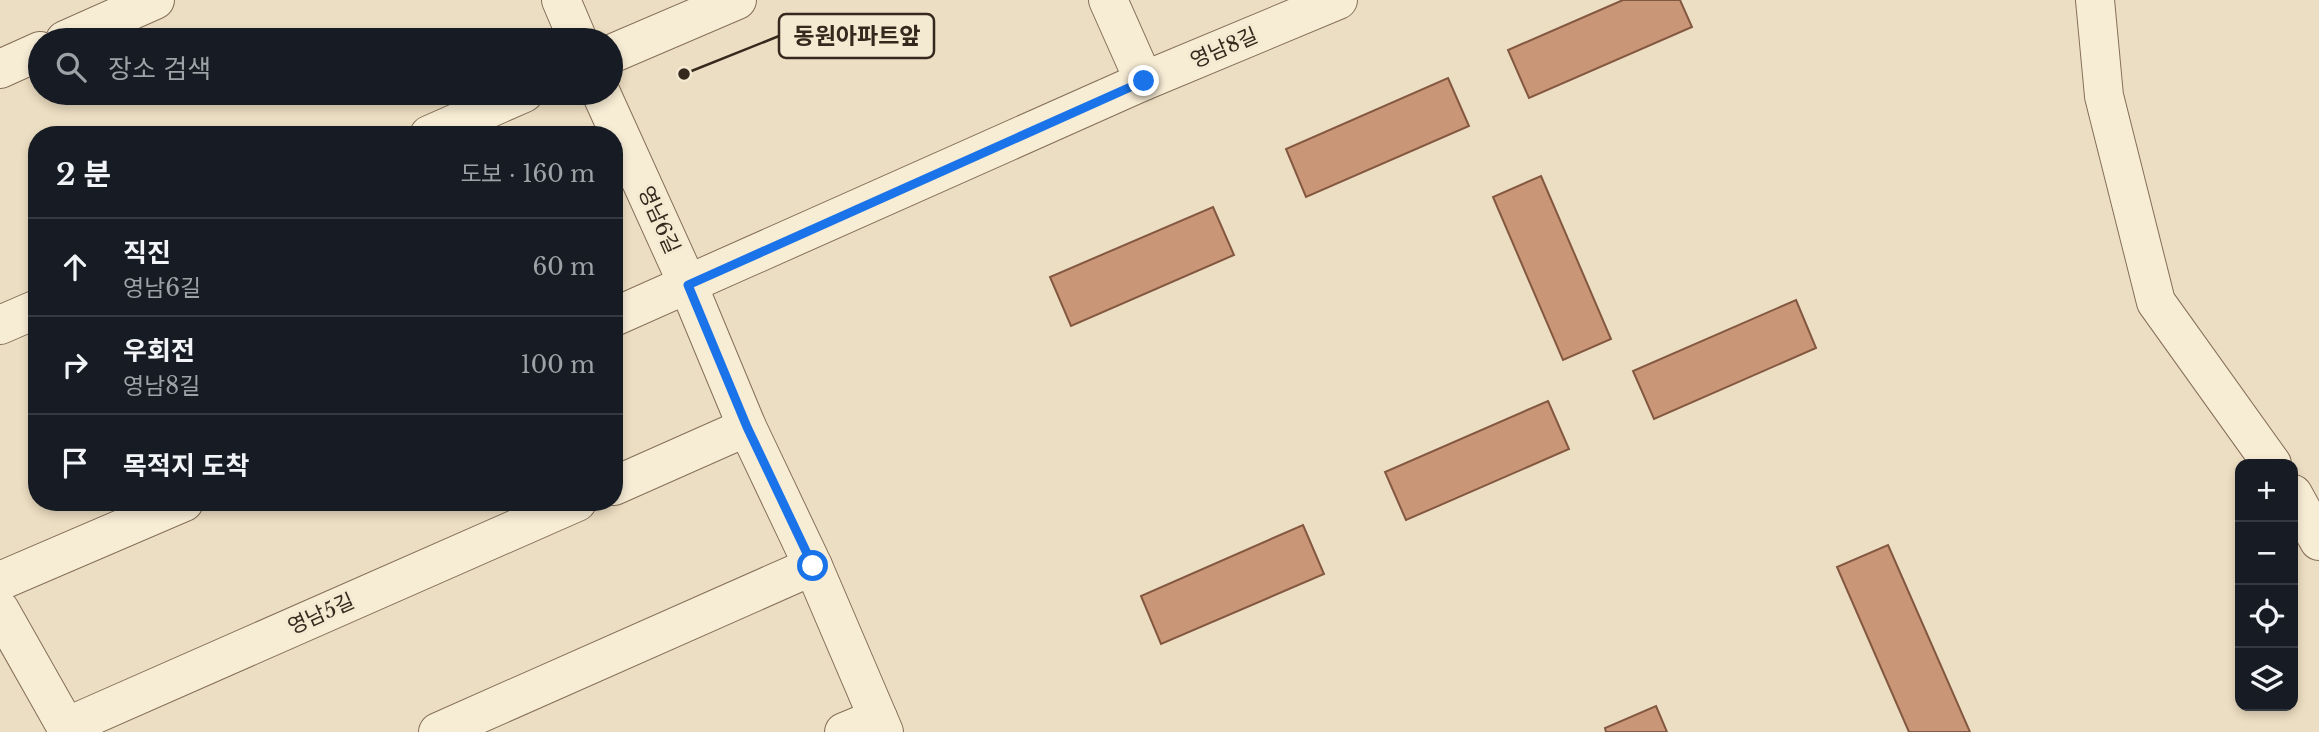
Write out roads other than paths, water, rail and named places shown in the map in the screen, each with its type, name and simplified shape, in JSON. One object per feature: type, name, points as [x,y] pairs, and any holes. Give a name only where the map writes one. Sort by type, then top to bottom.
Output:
[{"type":"street","points":[[92,28],[155,0]]},
{"type":"street","points":[[561,0],[573,28]]},
{"type":"street","points":[[623,49],[737,0]]},
{"type":"street","points":[[1108,0],[1144,81]]},
{"type":"street","name":"영남8길","points":[[688,285],[1144,81],[1338,0]]},
{"type":"street","points":[[2095,0],[2104,96],[2156,302],[2268,459]]},
{"type":"street","points":[[0,69],[28,56]]},
{"type":"street","points":[[449,126],[497,105]]},
{"type":"street","name":"영남6길","points":[[606,105],[616,126]]},
{"type":"street","name":"영남6길","points":[[623,142],[688,285],[747,427],[813,566],[869,727]]},
{"type":"street","points":[[623,313],[688,285]]},
{"type":"street","points":[[0,325],[28,313]]},
{"type":"street","points":[[623,482],[747,427]]},
{"type":"street","points":[[2298,503],[2319,541]]},
{"type":"street","points":[[0,581],[163,511]]},
{"type":"street","name":"영남5길","points":[[0,610],[68,729],[556,511]]},
{"type":"street","points":[[438,732],[813,566]]},
{"type":"place","name":"동원아파트앞","points":[[684,74]]}]
